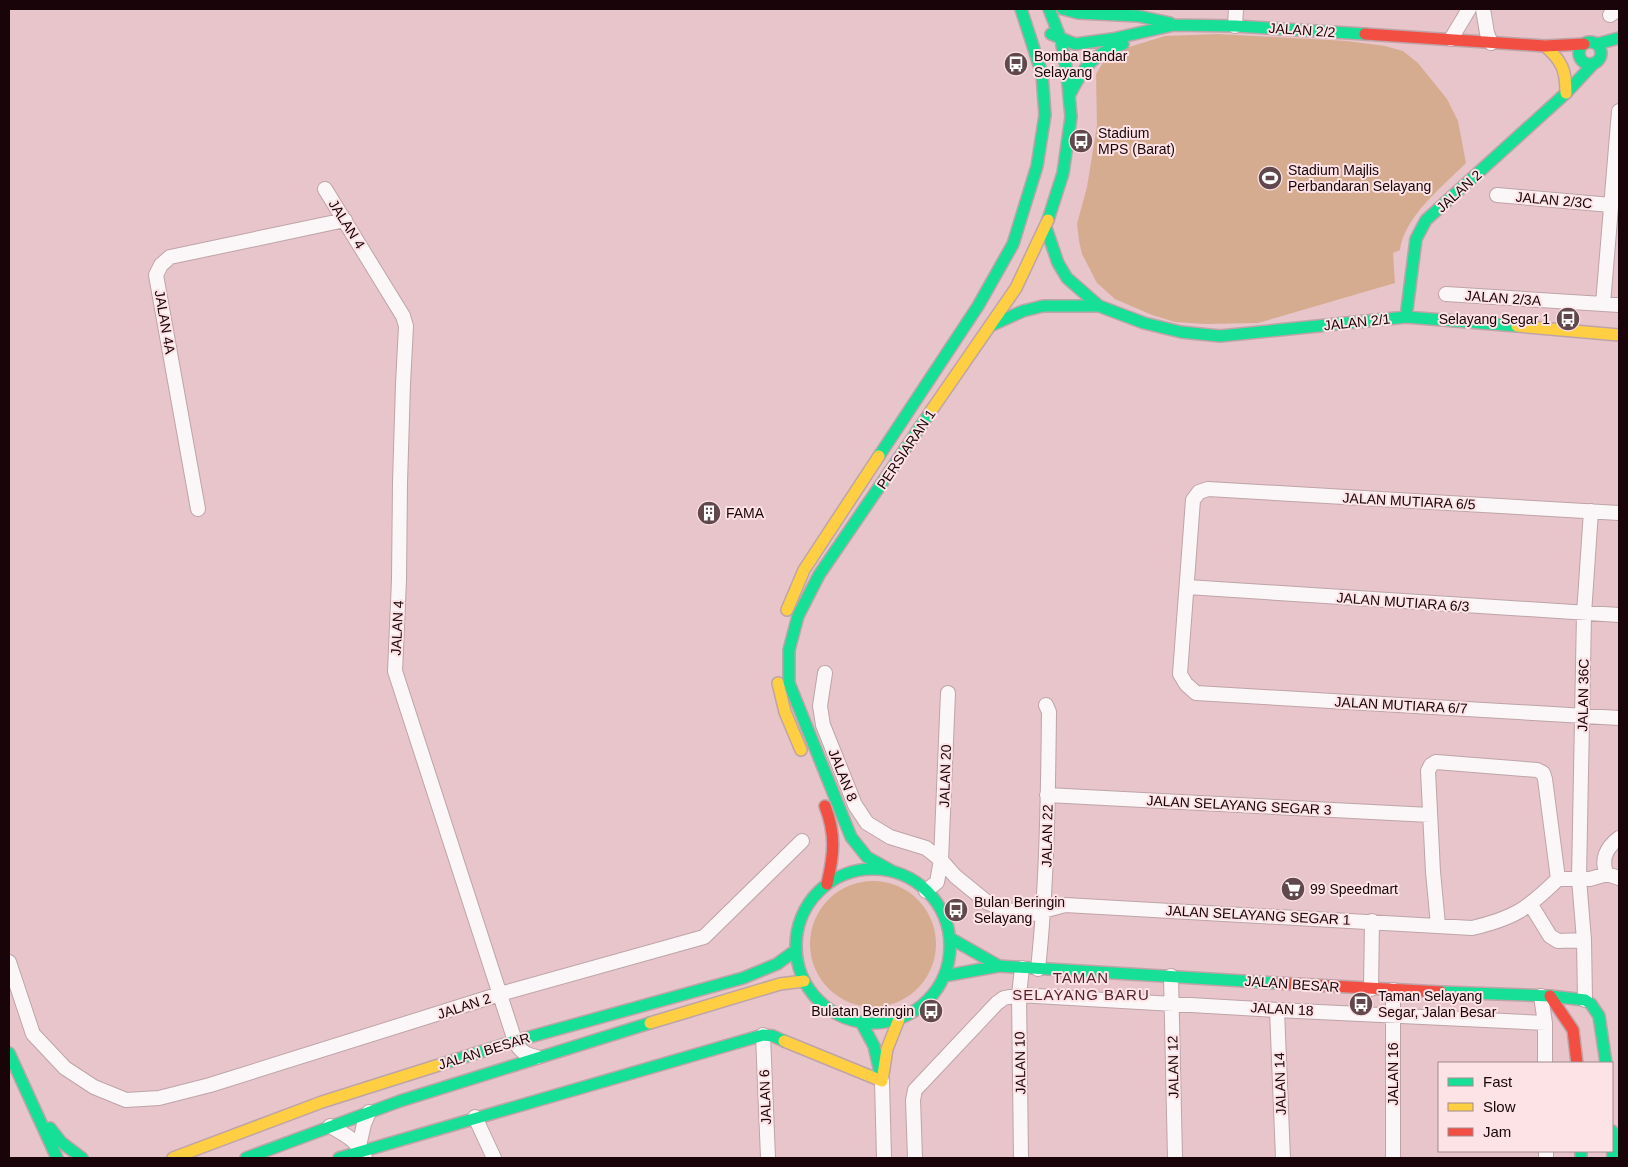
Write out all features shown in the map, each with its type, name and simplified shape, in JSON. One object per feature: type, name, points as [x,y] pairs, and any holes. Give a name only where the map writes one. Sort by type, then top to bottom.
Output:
[{"type":"main road","name":"PERSIARAN 1","points":[[892,871],[867,857],[851,837],[794,696],[790,683],[788,658],[795,625],[808,594],[819,575],[1016,288],[1046,228],[1063,173],[1052,154],[1045,115],[1042,74],[1021,9]]},
{"type":"main road","name":"PERSIARAN 1","points":[[784,624],[795,589],[804,570],[978,306],[1012,244],[1034,178],[1052,154],[1071,117],[1067,72],[1061,40],[1049,9]]},
{"type":"main road","points":[[1063,9],[1080,12],[1107,11],[1158,19],[1174,25]]},
{"type":"main road","points":[[1040,24],[1047,32],[1061,40]]},
{"type":"main road","points":[[1069,96],[1080,72],[1091,60],[1117,45],[1174,25]]},
{"type":"main road","name":"JALAN 2/2","points":[[1061,40],[1075,44],[1112,39],[1174,25],[1235,26],[1451,39],[1545,46],[1581,51]]},
{"type":"main road","points":[[1597,44],[1601,50],[1597,60],[1587,64],[1581,51],[1590,42],[1597,44],[1619,38]]},
{"type":"main road","points":[[1545,46],[1559,58],[1564,68],[1566,93]]},
{"type":"main road","name":"JALAN 2","points":[[1406,317],[1416,239],[1426,220],[1566,93],[1597,60],[1619,47]]},
{"type":"main road","name":"JALAN 2","points":[[1566,93],[1581,51]]},
{"type":"main road","name":"JALAN 2/1","points":[[1046,228],[1058,263],[1067,278],[1099,306],[1144,324],[1181,332],[1220,336],[1406,317],[1619,336]]},
{"type":"main road","name":"JALAN 2/1","points":[[990,326],[1043,306],[1099,306]]},
{"type":"main road","points":[[777,672],[779,692],[785,712],[807,764]]},
{"type":"main road","points":[[822,798],[834,830],[835,855],[826,884]]},
{"type":"main road","points":[[869,869],[892,871],[910,879],[926,891],[938,904],[946,921],[950,938],[950,958],[944,976],[929,999],[918,1009],[900,1019],[880,1023],[860,1022],[843,1017],[827,1008],[814,996],[804,981],[798,966],[796,950],[798,924],[809,902],[826,884],[847,873],[869,869]]},
{"type":"main road","name":"JALAN BESAR","points":[[950,938],[999,966]]},
{"type":"main road","name":"JALAN BESAR","points":[[173,1158],[322,1102],[515,1041],[744,978],[774,967],[796,950]]},
{"type":"main road","name":"JALAN BESAR","points":[[944,976],[999,966],[1371,989],[1546,996],[1585,1000]]},
{"type":"main road","name":"JALAN BESAR","points":[[246,1158],[369,1112],[537,1057],[780,984],[804,981]]},
{"type":"main road","points":[[1546,996],[1573,1030],[1577,1062]]},
{"type":"main road","points":[[1585,1000],[1591,1004],[1599,1016],[1606,1062]]},
{"type":"main road","points":[[882,1081],[888,1050],[900,1019]]},
{"type":"main road","points":[[860,1022],[877,1051],[882,1081]]},
{"type":"main road","points":[[339,1158],[763,1035],[773,1036],[882,1081]]},
{"type":"main road","points":[[9,1053],[57,1158]]},
{"type":"main road","points":[[36,1110],[61,1142],[82,1158]]},
{"type":"street","points":[[1235,26],[1236,9]]},
{"type":"street","points":[[1451,39],[1469,9]]},
{"type":"street","points":[[1483,9],[1487,34],[1491,43]]},
{"type":"street","points":[[1603,304],[1619,111]]},
{"type":"street","name":"JALAN 4","points":[[325,189],[403,316],[406,326],[395,671],[515,1041]]},
{"type":"street","name":"JALAN 2/3C","points":[[1497,195],[1611,204]]},
{"type":"street","name":"JALAN 4A","points":[[198,509],[156,275],[161,265],[170,257],[345,220]]},
{"type":"street","name":"JALAN 2/3A","points":[[1446,294],[1619,305]]},
{"type":"street","name":"JALAN MUTIARA 6/5","points":[[1187,587],[1193,500],[1199,492],[1208,489],[1619,513]]},
{"type":"street","name":"JALAN 36C","points":[[1585,1000],[1584,940],[1579,879],[1584,614],[1591,511]]},
{"type":"street","name":"JALAN MUTIARA 6/3","points":[[1187,587],[1619,615]]},
{"type":"street","name":"JALAN MUTIARA 6/7","points":[[1187,587],[1180,674],[1186,684],[1196,693],[1619,718]]},
{"type":"street","name":"JALAN 8","points":[[825,673],[820,706],[823,724],[855,805],[867,823],[890,837],[926,848],[941,860]]},
{"type":"street","name":"JALAN 20","points":[[926,891],[937,882],[941,860],[948,693]]},
{"type":"street","name":"JALAN 22","points":[[1038,969],[1044,911],[1048,795],[1049,712],[1046,705]]},
{"type":"street","points":[[1438,925],[1428,771],[1431,765],[1436,762],[1537,770],[1543,773],[1558,879],[1613,876]]},
{"type":"street","name":"JALAN SELAYANG SEGAR 3","points":[[1048,795],[1430,815]]},
{"type":"street","points":[[1613,876],[1604,864],[1605,855],[1611,844],[1619,838]]},
{"type":"street","name":"JALAN 2","points":[[9,962],[33,1034],[65,1068],[94,1087],[126,1100],[159,1098],[210,1085],[500,994],[704,937],[802,842]]},
{"type":"street","name":"JALAN SELAYANG SEGAR 1","points":[[941,860],[955,876],[988,903],[1007,910],[1032,914],[1065,904],[1472,928],[1495,923],[1514,915],[1531,905],[1558,879]]},
{"type":"street","points":[[1531,905],[1550,936],[1558,941],[1584,940]]},
{"type":"street","points":[[1371,989],[1372,921]]},
{"type":"street","name":"JALAN 10","points":[[1021,1158],[1019,995],[1022,968]]},
{"type":"street","name":"JALAN 12","points":[[1171,976],[1175,1158]]},
{"type":"street","name":"JALAN 16","points":[[1392,990],[1392,1158]]},
{"type":"street","points":[[915,1158],[913,1100],[915,1090],[997,1003],[1004,998],[1019,995]]},
{"type":"street","name":"JALAN 18","points":[[1019,995],[1545,1023]]},
{"type":"street","points":[[1545,1062],[1546,996]]},
{"type":"street","name":"JALAN 14","points":[[1277,1010],[1283,1158]]},
{"type":"street","name":"JALAN 6","points":[[763,1035],[764,1157]]},
{"type":"street","points":[[515,1041],[525,1054],[537,1057]]},
{"type":"street","points":[[882,1081],[884,1158]]},
{"type":"street","points":[[362,1152],[364,1124],[369,1112]]},
{"type":"street","points":[[475,1117],[494,1158]]},
{"type":"street","points":[[330,1126],[362,1152]]},
{"type":"shaded area","name":"Stadium Majlis Perbandaran Selayang","points":[[1218,34],[1347,41],[1385,46],[1403,51],[1418,63],[1447,99],[1458,121],[1466,163],[1436,192],[1417,214],[1403,238],[1400,250],[1393,253],[1395,283],[1258,323],[1204,324],[1175,322],[1152,315],[1115,299],[1097,283],[1082,254],[1077,224],[1087,187],[1097,126],[1096,74],[1104,61],[1129,47],[1165,36]]},
{"type":"shaded area","points":[[873,881],[897,886],[917,900],[931,920],[936,944],[931,968],[917,988],[897,1002],[873,1007],[849,1002],[829,988],[815,968],[810,944],[815,920],[829,900],[849,886]]},
{"type":"traffic: fast","points":[[879,456],[978,306],[1013,244],[1037,166],[1045,115],[1042,74],[1021,9]]},
{"type":"traffic: fast","points":[[1048,220],[1063,173],[1071,117],[1067,73],[1061,40],[1049,9]]},
{"type":"traffic: fast","points":[[1063,9],[1078,13],[1138,16],[1170,23]]},
{"type":"traffic: fast","points":[[1051,34],[1075,44],[1112,39],[1174,25],[1235,26],[1365,34]]},
{"type":"traffic: fast","points":[[1597,44],[1619,38]]},
{"type":"traffic: fast","points":[[1590,42],[1598,45],[1601,53],[1598,61],[1590,64],[1582,61],[1579,53],[1582,45],[1590,42]]},
{"type":"traffic: fast","points":[[1069,96],[1079,77],[1096,57],[1123,44]]},
{"type":"traffic: fast","points":[[1406,317],[1416,239],[1426,220],[1566,93],[1594,63]]},
{"type":"traffic: fast","points":[[1046,228],[1058,263],[1067,278],[1099,306]]},
{"type":"traffic: fast","points":[[990,326],[1023,311],[1043,306],[1099,306],[1144,323],[1181,332],[1220,336],[1406,317],[1517,326]]},
{"type":"traffic: fast","points":[[892,871],[867,857],[851,837],[789,683],[789,650],[798,616],[819,575],[931,411]]},
{"type":"traffic: fast","points":[[873,869],[902,875],[916,882],[927,892],[937,903],[944,917],[950,946],[944,975],[937,989],[927,1000],[916,1010],[902,1017],[873,1023],[844,1017],[830,1010],[819,1000],[809,989],[802,975],[796,946],[802,917],[809,903],[819,892],[830,882],[844,875],[873,869]]},
{"type":"traffic: fast","points":[[950,938],[999,966]]},
{"type":"traffic: fast","points":[[442,1064],[515,1041],[743,978],[777,964],[796,950]]},
{"type":"traffic: fast","points":[[944,976],[999,966],[1276,983]]},
{"type":"traffic: fast","points":[[1441,992],[1550,996],[1585,1000],[1591,1004],[1599,1016],[1606,1062]]},
{"type":"traffic: fast","points":[[861,1022],[874,1046],[880,1072]]},
{"type":"traffic: fast","points":[[246,1158],[400,1101],[650,1023]]},
{"type":"traffic: fast","points":[[339,1158],[763,1035],[773,1036],[784,1041]]},
{"type":"traffic: fast","points":[[9,1053],[57,1158]]},
{"type":"traffic: fast","points":[[50,1128],[61,1142],[82,1158]]},
{"type":"traffic: fast","points":[[1581,1152],[1581,1158]]},
{"type":"traffic: fast","points":[[1613,1152],[1613,1158]]},
{"type":"traffic: slow","points":[[1545,46],[1562,66],[1566,93]]},
{"type":"traffic: slow","points":[[931,411],[1016,288],[1048,220]]},
{"type":"traffic: slow","points":[[1517,326],[1619,335]]},
{"type":"traffic: slow","points":[[787,610],[804,570],[879,456]]},
{"type":"traffic: slow","points":[[778,683],[785,712],[801,750]]},
{"type":"traffic: slow","points":[[650,1023],[780,984],[804,981]]},
{"type":"traffic: slow","points":[[882,1081],[887,1049],[899,1019]]},
{"type":"traffic: slow","points":[[784,1041],[882,1081]]},
{"type":"traffic: slow","points":[[173,1158],[322,1102],[442,1064]]},
{"type":"traffic: jam","points":[[1365,34],[1545,46],[1584,44]]},
{"type":"traffic: jam","points":[[825,806],[829,816],[833,845],[827,884]]},
{"type":"traffic: jam","points":[[1276,983],[1441,992]]},
{"type":"traffic: jam","points":[[1550,996],[1573,1030],[1577,1062]]},
{"type":"place","name":"Bomba Bandar Selayang","points":[[1016,64]]},
{"type":"place","name":"Stadium MPS (Barat)","points":[[1081,141]]},
{"type":"place","name":"Stadium Majlis Perbandaran Selayang","points":[[1270,178]]},
{"type":"place","name":"Selayang Segar 1","points":[[1568,319]]},
{"type":"place","name":"FAMA","points":[[709,513]]},
{"type":"place","name":"99 Speedmart","points":[[1293,889]]},
{"type":"place","name":"Bulan Beringin Selayang","points":[[956,910]]},
{"type":"place","name":"Taman Selayang Segar, Jalan Besar","points":[[1361,1004]]},
{"type":"place","name":"Bulatan Beringin","points":[[931,1011]]},
{"type":"district","name":"TAMAN SELAYANG BARU","points":[[1081,986]]}]
